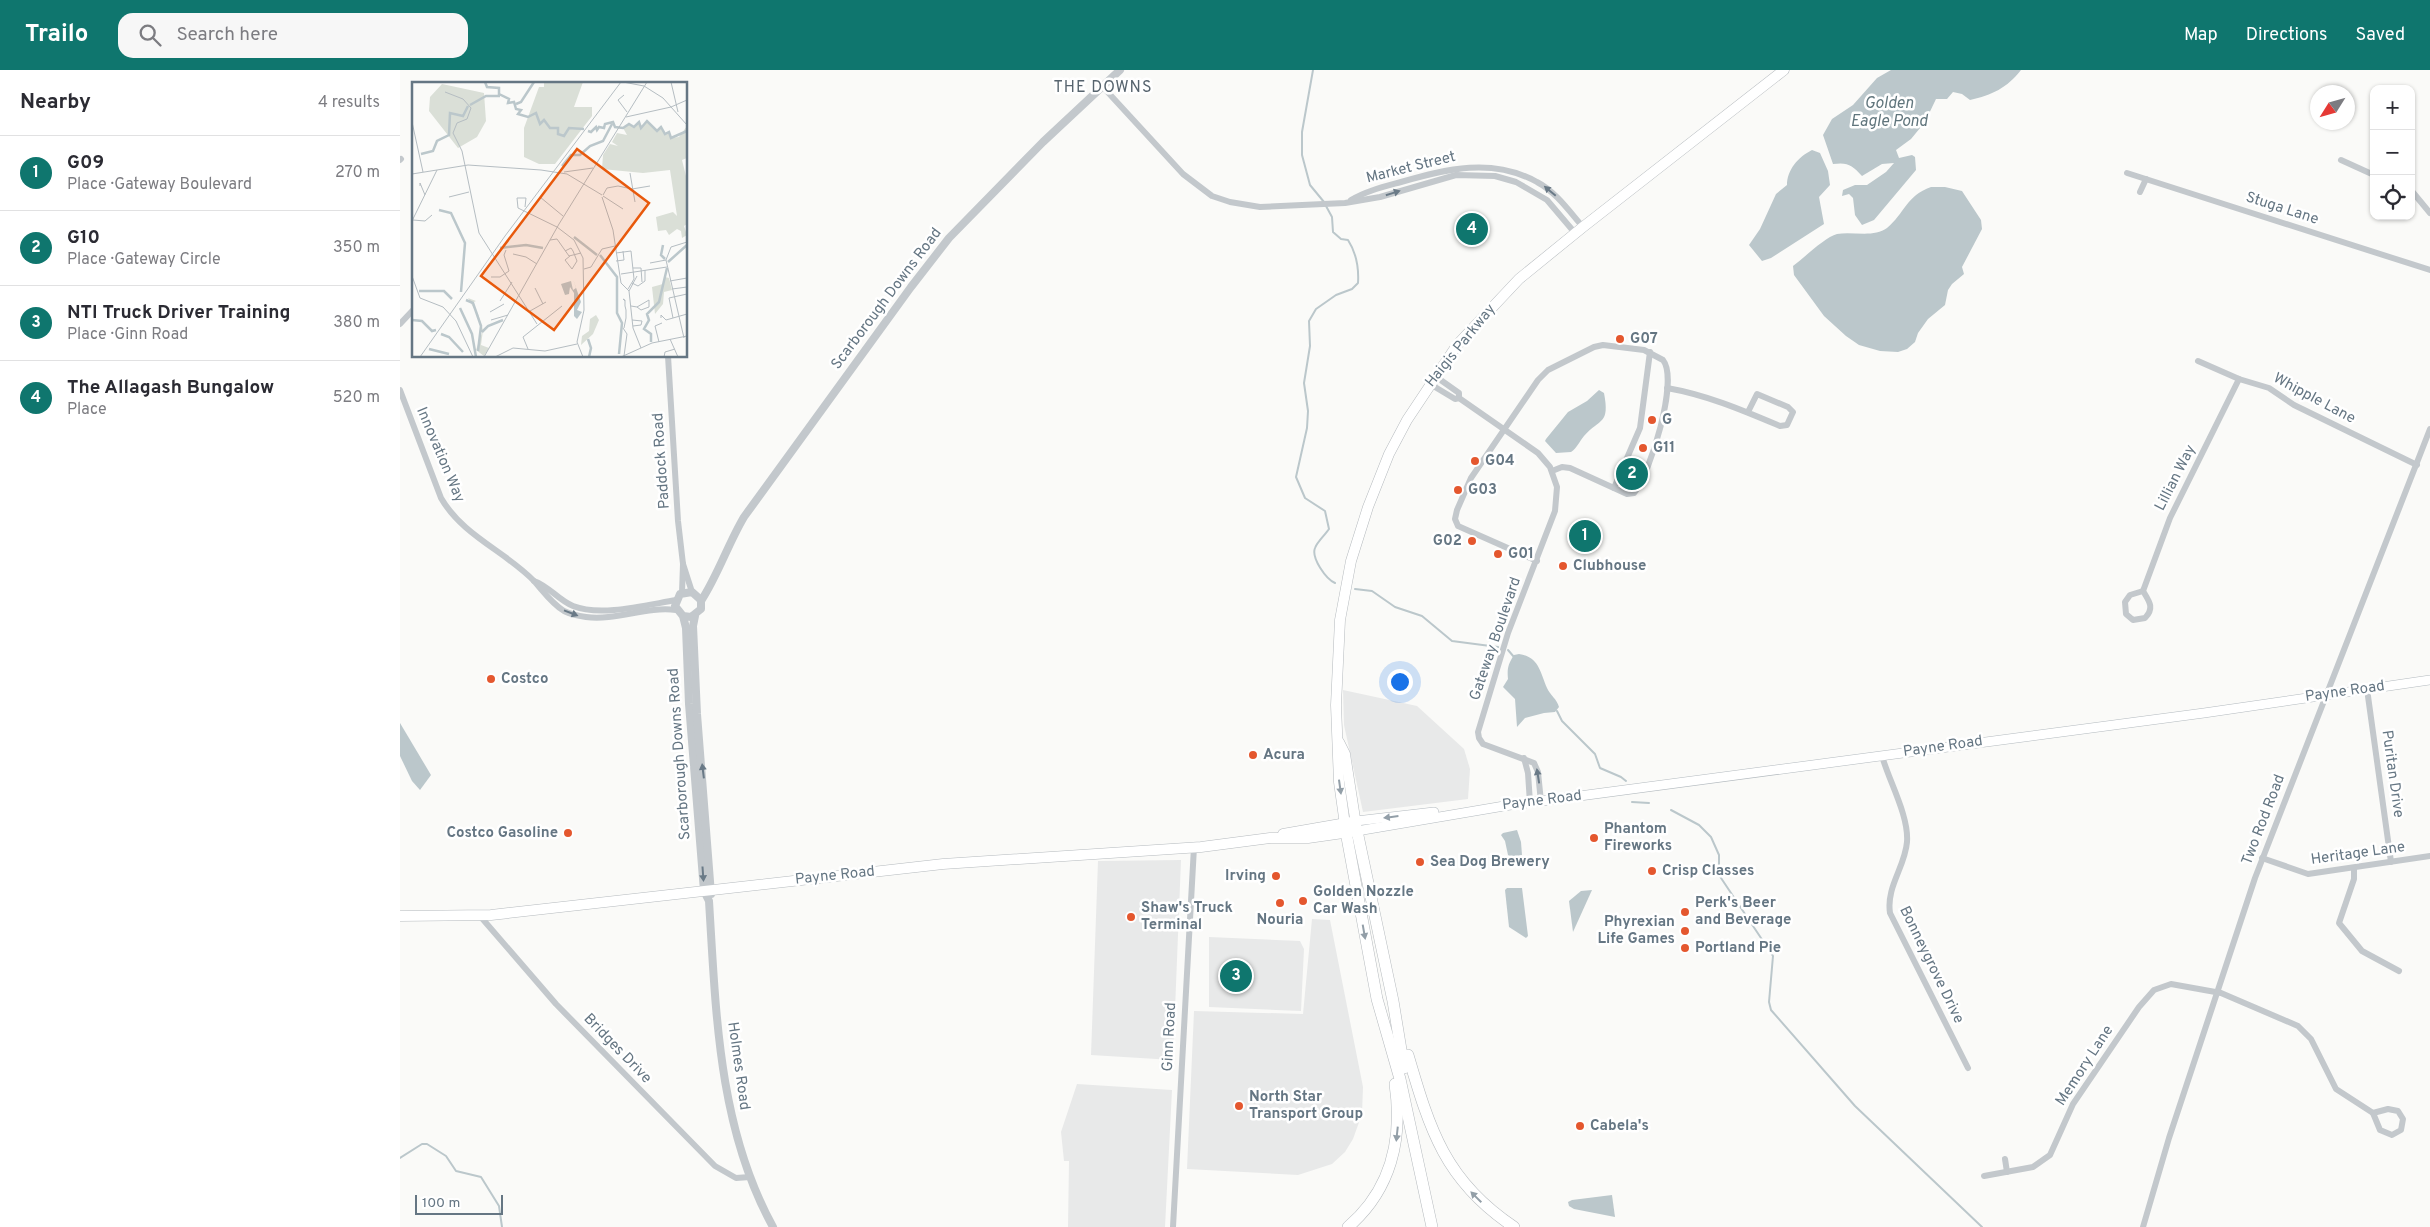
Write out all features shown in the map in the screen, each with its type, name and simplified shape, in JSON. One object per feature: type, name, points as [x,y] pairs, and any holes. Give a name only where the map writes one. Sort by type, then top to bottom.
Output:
[{"type":"highway","points":[[1348,1227],[1365,1210],[1381,1188],[1392,1162],[1398,1135],[1398,1107],[1394,1079],[1378,999],[1351,827]]},
{"type":"highway","points":[[1351,827],[1393,1001],[1425,1112],[1440,1148],[1470,1191],[1514,1227]]},
{"type":"highway","points":[[1378,999],[1402,1088],[1434,1227]]},
{"type":"highway","points":[[1393,1001],[1404,1071],[1434,1227]]},
{"type":"main road","name":"Haigis Parkway","points":[[1351,827],[1345,754],[1339,742],[1336,705],[1337,656],[1343,600],[1351,561],[1368,507],[1384,464],[1407,420],[1457,345],[1494,303],[1533,267],[1579,230],[1784,70]]},
{"type":"main road","name":"Payne Road","points":[[400,916],[480,916],[943,864],[1194,847],[1270,838],[1308,838],[1351,827],[2430,680]]},
{"type":"street","name":"Scarborough Downs Road","points":[[701,601],[711,586],[714,575],[744,517],[937,253],[991,194],[1120,70]]},
{"type":"street","name":"Market Street","points":[[1103,87],[1183,174],[1212,196],[1230,202],[1260,206],[1345,203],[1380,197],[1456,176],[1494,176],[1516,182],[1547,200],[1579,230]]},
{"type":"street","points":[[2341,160],[2370,173]]},
{"type":"street","name":"Market Street","points":[[1345,203],[1361,194],[1420,176],[1448,170],[1485,166],[1503,168],[1538,182],[1549,190],[1579,230]]},
{"type":"street","name":"Stuga Lane","points":[[2127,173],[2430,270]]},
{"type":"street","points":[[2140,192],[2146,179]]},
{"type":"street","points":[[2415,195],[2430,213]]},
{"type":"street","points":[[400,324],[412,312]]},
{"type":"street","points":[[1537,561],[1464,530],[1456,521],[1457,510],[1470,481],[1541,376],[1557,364],[1600,345],[1650,352],[1663,360],[1668,367],[1667,388],[1659,436],[1634,493],[1629,494],[1570,468],[1560,468],[1552,471]]},
{"type":"street","points":[[1614,488],[1640,428],[1650,352]]},
{"type":"street","name":"Paddock Road","points":[[668,358],[683,564],[694,592]]},
{"type":"street","name":"Whipple Lane","points":[[2198,361],[2239,379],[2269,388],[2301,409],[2417,464]]},
{"type":"street","name":"Lillian Way","points":[[2143,591],[2170,518],[2239,379]]},
{"type":"street","name":"Gateway Boulevard","points":[[1432,380],[1455,399],[1459,398],[1538,453],[1552,471],[1557,487],[1556,505],[1537,561],[1508,633],[1478,732],[1483,744],[1524,758]]},
{"type":"street","points":[[1667,388],[1716,399],[1748,412],[1784,426],[1789,423],[1793,411],[1757,394],[1748,412]]},
{"type":"street","name":"Innovation Way","points":[[400,390],[442,498],[450,512],[474,534],[534,582],[564,611],[584,617],[608,617],[654,610],[676,610]]},
{"type":"street","name":"Two Rod Road","points":[[2143,1227],[2216,992],[2262,858],[2430,429]]},
{"type":"street","name":"Paddock Road","points":[[682,593],[681,571],[683,564]]},
{"type":"street","name":"Scarborough Downs Road","points":[[694,592],[714,575]]},
{"type":"street","name":"Innovation Way","points":[[534,582],[542,584],[568,603],[586,609],[628,608],[676,600]]},
{"type":"street","points":[[2143,591],[2150,602],[2150,611],[2142,620],[2133,620],[2125,611],[2125,602],[2130,595],[2143,591]]},
{"type":"street","points":[[694,592],[701,601],[701,609],[695,616],[682,616],[676,610],[676,600],[682,593],[694,592]]},
{"type":"street","name":"Scarborough Downs Road","points":[[682,616],[686,628],[689,704],[708,890]]},
{"type":"street","name":"Scarborough Downs Road","points":[[695,616],[693,626],[697,714],[708,890]]},
{"type":"street","name":"Puritan Drive","points":[[2367,689],[2391,862]]},
{"type":"street","name":"Bonneygrove Drive","points":[[1882,756],[1904,818],[1907,837],[1905,851],[1890,895],[1890,913],[1968,1068]]},
{"type":"street","points":[[1524,758],[1536,765],[1541,802]]},
{"type":"street","points":[[1524,758],[1528,773],[1530,803]]},
{"type":"street","name":"Ginn Road","points":[[1173,1227],[1194,847]]},
{"type":"street","name":"Heritage Lane","points":[[2262,858],[2304,874],[2430,856]]},
{"type":"street","points":[[2354,868],[2354,879],[2339,922],[2362,951],[2399,971]]},
{"type":"street","name":"Holmes Road","points":[[708,890],[722,1072],[736,1136],[750,1177],[773,1227]]},
{"type":"street","name":"Bridges Drive","points":[[480,916],[556,1004],[715,1166],[736,1178],[750,1177]]},
{"type":"street","name":"Memory Lane","points":[[1984,1176],[2033,1167],[2050,1155],[2073,1104],[2149,995],[2162,986],[2176,984],[2216,992],[2301,1028],[2311,1038],[2336,1088],[2373,1113]]},
{"type":"street","points":[[2390,1109],[2396,1110],[2403,1119],[2402,1128],[2394,1135],[2383,1133],[2373,1113],[2390,1109]]},
{"type":"street","points":[[2005,1159],[2007,1172]]},
{"type":"shaded area","points":[[1343,690],[1417,706],[1464,749],[1470,769],[1468,799],[1363,812],[1344,725]]},
{"type":"shaded area","points":[[1181,860],[1173,1060],[1091,1055],[1098,861]]},
{"type":"shaded area","points":[[1312,919],[1330,920],[1363,1087],[1362,1114],[1353,1139],[1345,1152],[1332,1164],[1298,1175],[1187,1169],[1194,1011],[1303,1014]]},
{"type":"shaded area","points":[[1209,937],[1300,941],[1304,949],[1301,1011],[1209,1007]]},
{"type":"shaded area","points":[[1077,1084],[1172,1090],[1165,1227],[1068,1227],[1069,1161],[1064,1161],[1061,1132]]},
{"type":"water","name":"Golden Eagle Pond","points":[[1891,70],[2021,70],[2005,86],[1985,96],[1970,100],[1962,94],[1953,92],[1947,99],[1936,99],[1925,122],[1911,139],[1896,150],[1899,158],[1912,155],[1915,157],[1916,170],[1874,220],[1862,225],[1855,215],[1853,198],[1849,194],[1842,196],[1843,190],[1855,185],[1867,185],[1886,172],[1894,163],[1882,164],[1862,176],[1849,165],[1842,163],[1833,164],[1823,135],[1832,119],[1853,105],[1877,78]]},
{"type":"water","points":[[1812,150],[1820,153],[1828,171],[1830,185],[1819,197],[1824,224],[1771,258],[1762,261],[1749,245],[1760,229],[1776,194],[1787,185],[1789,174],[1794,164]]},
{"type":"water","points":[[1931,187],[1945,187],[1962,191],[1981,220],[1982,229],[1962,267],[1964,274],[1948,290],[1945,305],[1928,319],[1918,333],[1915,342],[1907,349],[1898,352],[1880,351],[1859,345],[1824,316],[1794,275],[1793,266],[1821,243],[1837,234],[1863,234],[1882,231],[1898,217],[1916,195]]},
{"type":"water","points":[[1599,390],[1604,393],[1606,403],[1605,416],[1584,436],[1571,452],[1556,453],[1545,441],[1546,439],[1568,412],[1587,401]]},
{"type":"water","points":[[1519,654],[1531,658],[1535,662],[1548,690],[1559,707],[1555,712],[1525,718],[1517,727],[1515,699],[1503,687],[1508,679],[1510,661],[1514,655]]},
{"type":"water","points":[[400,723],[431,775],[420,790],[412,781],[400,756]]},
{"type":"water","points":[[1517,830],[1521,842],[1522,855],[1512,857],[1508,855],[1505,841],[1501,835]]},
{"type":"water","points":[[1507,888],[1522,888],[1528,936],[1526,938],[1509,927],[1505,890]]},
{"type":"water","points":[[1592,890],[1573,932],[1569,901],[1581,891]]},
{"type":"water","points":[[1612,1195],[1615,1217],[1574,1209],[1569,1206],[1568,1202],[1572,1200]]},
{"type":"waterway","points":[[1313,70],[1302,132],[1302,155],[1310,185],[1324,202]]},
{"type":"waterway","points":[[1326,206],[1332,217],[1333,232],[1341,239],[1348,240],[1354,250],[1358,266],[1358,283],[1352,289],[1336,295],[1316,309],[1309,321],[1310,346],[1304,383],[1308,411],[1307,428],[1296,477],[1305,498],[1325,511],[1329,529],[1317,543],[1314,552],[1320,568],[1335,583]]},
{"type":"waterway","points":[[1355,589],[1372,591],[1395,607],[1422,616],[1452,641],[1498,647]]},
{"type":"waterway","points":[[1508,650],[1514,657]]},
{"type":"waterway","points":[[1557,711],[1562,721],[1595,754],[1600,768],[1626,781]]},
{"type":"waterway","points":[[1632,802],[1649,803]]},
{"type":"waterway","points":[[1671,810],[1699,825],[1711,837],[1719,855],[1719,875],[1773,956],[1769,1002],[1771,1010],[1855,1106],[1982,1227]]},
{"type":"waterway","points":[[400,1158],[422,1144],[427,1144],[446,1156],[456,1171],[481,1177],[499,1206],[502,1227]]},
{"type":"place","name":"The Allagash Bungalow","points":[[1472,229]]},
{"type":"place","name":"G07","points":[[1620,339]]},
{"type":"place","name":"G","points":[[1652,420]]},
{"type":"place","name":"G11","points":[[1643,448]]},
{"type":"place","name":"G04","points":[[1475,461]]},
{"type":"place","name":"G10","points":[[1632,474]]},
{"type":"place","name":"G03","points":[[1458,490]]},
{"type":"place","name":"G09","points":[[1585,536]]},
{"type":"place","name":"G02","points":[[1472,541]]},
{"type":"place","name":"G01","points":[[1498,554]]},
{"type":"place","name":"Clubhouse","points":[[1563,566]]},
{"type":"place","name":"Costco","points":[[491,679]]},
{"type":"place","name":"Acura","points":[[1253,755]]},
{"type":"place","name":"Costco Gasoline","points":[[568,833]]},
{"type":"place","name":"Phantom Fireworks","points":[[1594,838]]},
{"type":"place","name":"Sea Dog Brewery","points":[[1420,862]]},
{"type":"place","name":"Crisp Classes","points":[[1652,871]]},
{"type":"place","name":"Irving","points":[[1276,876]]},
{"type":"place","name":"Golden Nozzle Car Wash","points":[[1303,901]]},
{"type":"place","name":"Nouria","points":[[1280,903]]},
{"type":"place","name":"Perk's Beer and Beverage","points":[[1685,912]]},
{"type":"place","name":"Shaw's Truck Terminal","points":[[1131,917]]},
{"type":"place","name":"Phyrexian Life Games","points":[[1685,931]]},
{"type":"place","name":"Portland Pie","points":[[1685,948]]},
{"type":"place","name":"NTI Truck Driver Training","points":[[1236,976]]},
{"type":"place","name":"North Star Transport Group","points":[[1239,1106]]},
{"type":"place","name":"Cabela's","points":[[1580,1126]]},
{"type":"district","name":"THE DOWNS","points":[[1103,88]]}]
